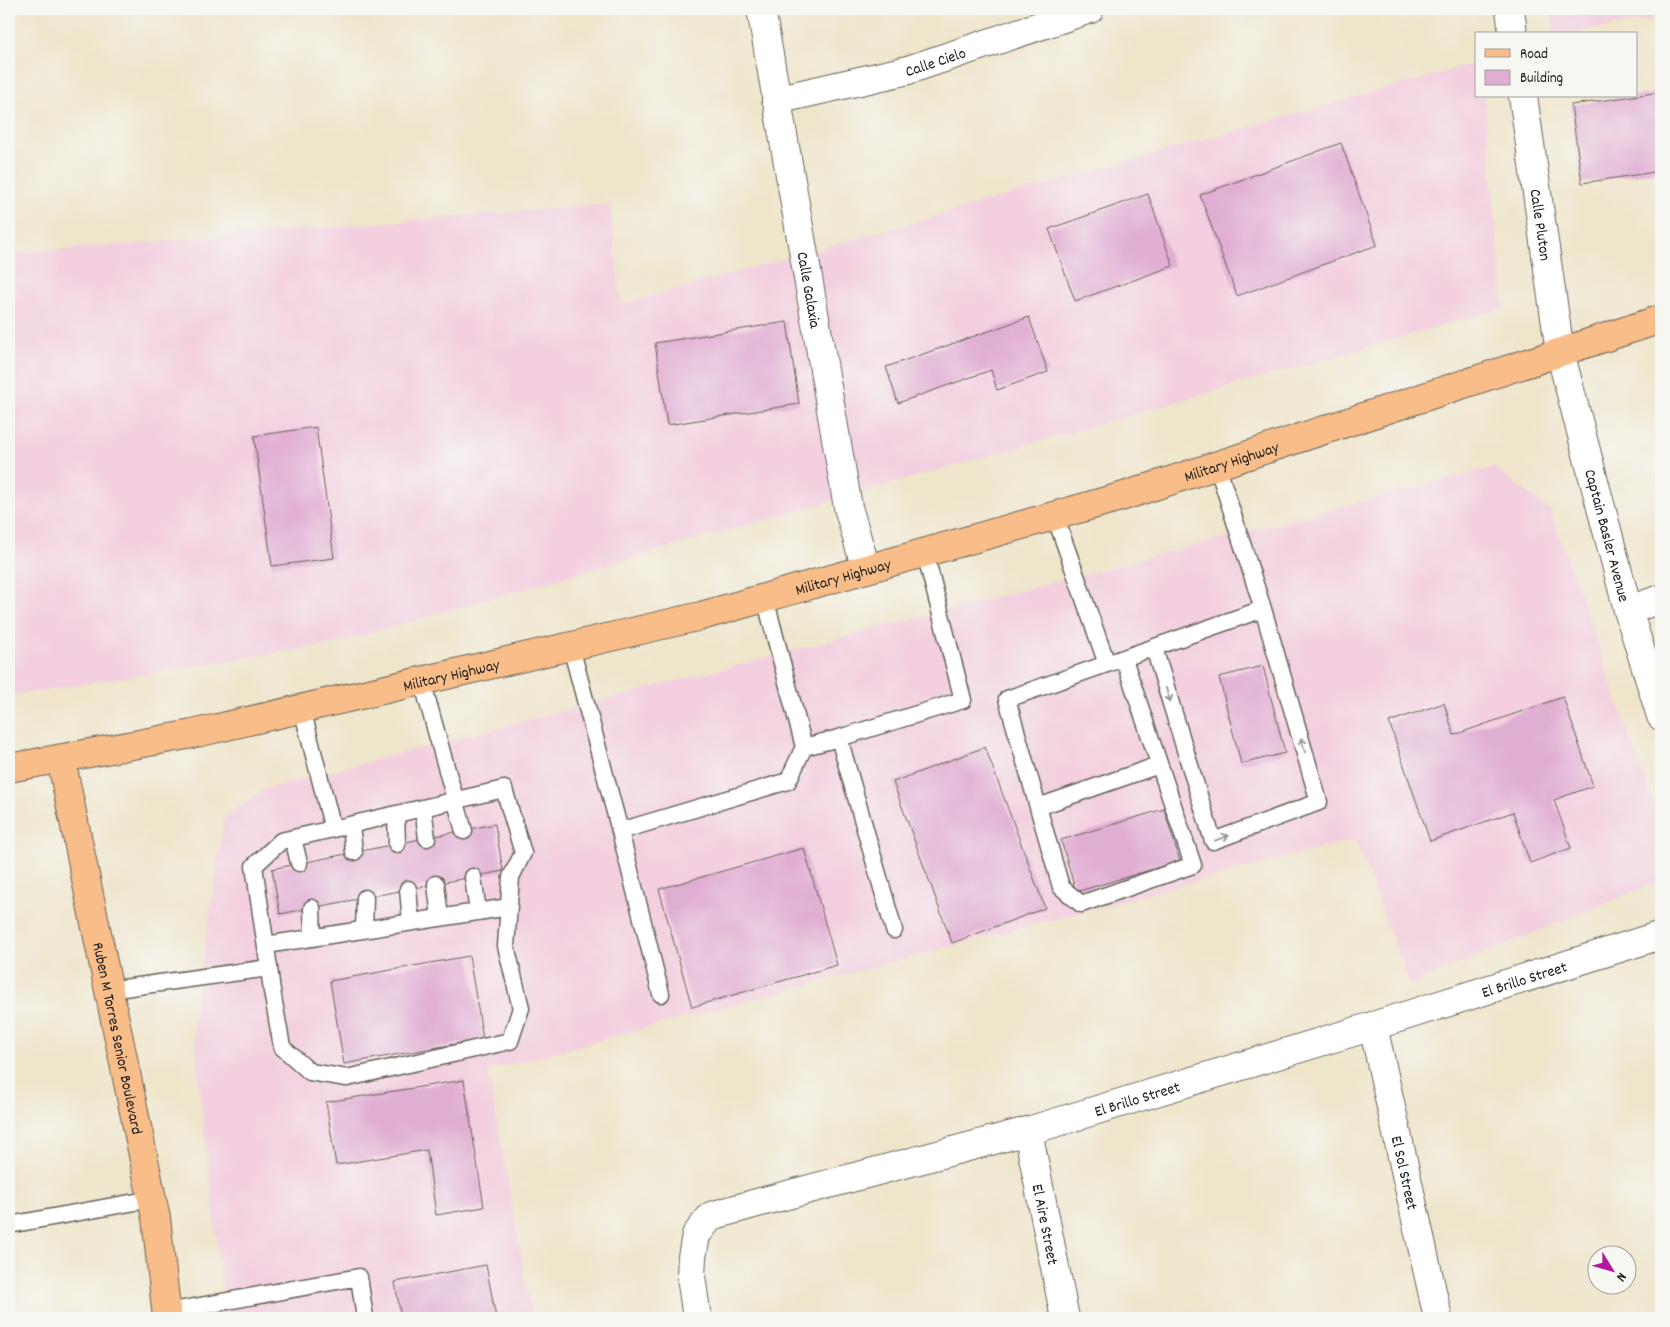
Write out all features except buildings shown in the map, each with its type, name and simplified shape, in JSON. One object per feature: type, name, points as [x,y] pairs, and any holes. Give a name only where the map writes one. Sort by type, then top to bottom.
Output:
[{"type":"main road","name":"Military Highway","points":[[9,768],[192,734],[701,616],[1124,496],[1661,319]]},
{"type":"main road","name":"Ruben M Torres Senior Boulevard","points":[[61,759],[156,1218],[167,1315]]},
{"type":"street","name":"Calle Galaxia","points":[[761,9],[848,507],[866,569]]},
{"type":"street","name":"Calle Cielo","points":[[776,100],[908,70],[1090,9]]},
{"type":"street","points":[[1510,9],[1514,32]]},
{"type":"street","name":"Calle Pluton","points":[[1523,98],[1560,352]]},
{"type":"street","name":"Captain Basler Avenue","points":[[1560,352],[1628,610],[1661,716]]},
{"type":"street","points":[[1628,610],[1661,599]]},
{"type":"street","name":"El Brillo Street","points":[[697,1318],[691,1276],[692,1257],[696,1235],[711,1216],[1028,1131],[1373,1026],[1661,935]]},
{"type":"street","name":"El Sol Street","points":[[1373,1026],[1438,1318]]},
{"type":"street","name":"El Aire Street","points":[[1028,1131],[1066,1318]]},
{"type":"lane","points":[[1154,648],[1213,841],[1319,802],[1263,609],[1217,465]]},
{"type":"lane","points":[[1054,516],[1107,664]]},
{"type":"lane","points":[[804,747],[962,700],[925,553]]},
{"type":"lane","points":[[620,831],[788,781],[804,747],[765,598]]},
{"type":"lane","points":[[1124,659],[1193,865],[1081,904],[1061,888],[1007,699],[1263,609]]},
{"type":"lane","points":[[571,647],[661,994]]},
{"type":"lane","points":[[422,681],[464,831]]},
{"type":"lane","points":[[302,709],[333,829]]},
{"type":"lane","points":[[839,738],[894,930]]},
{"type":"lane","points":[[1038,807],[1159,765]]},
{"type":"lane","points":[[504,789],[523,853],[511,877],[506,946],[521,1008],[510,1041],[347,1078],[310,1072],[282,1047],[254,866],[281,841],[456,800],[504,789]]},
{"type":"lane","points":[[423,808],[427,838]]},
{"type":"lane","points":[[396,814],[397,844]]},
{"type":"lane","points":[[351,825],[354,852]]},
{"type":"lane","points":[[293,838],[299,864]]},
{"type":"lane","points":[[473,877],[478,912]]},
{"type":"lane","points":[[436,884],[440,918]]},
{"type":"lane","points":[[408,889],[411,922]]},
{"type":"lane","points":[[364,930],[365,898]]},
{"type":"lane","points":[[266,945],[509,907]]},
{"type":"lane","points":[[312,908],[312,938]]},
{"type":"lane","points":[[109,990],[269,968]]},
{"type":"lane","points":[[9,1225],[152,1199]]},
{"type":"lane","points":[[167,1315],[359,1277],[365,1318]]},
{"type":"shaded area","points":[[1551,9],[1661,9],[1661,18],[1579,32],[1554,32]]},
{"type":"shaded area","points":[[1475,63],[1475,98],[1484,98],[1504,308],[332,644],[9,696],[9,254],[610,204],[621,305]]},
{"type":"shaded area","points":[[1494,467],[1550,510],[1661,825],[1661,880],[1410,985],[1355,839],[488,1070],[532,1318],[225,1318],[193,1025],[224,818],[264,789]]}]
